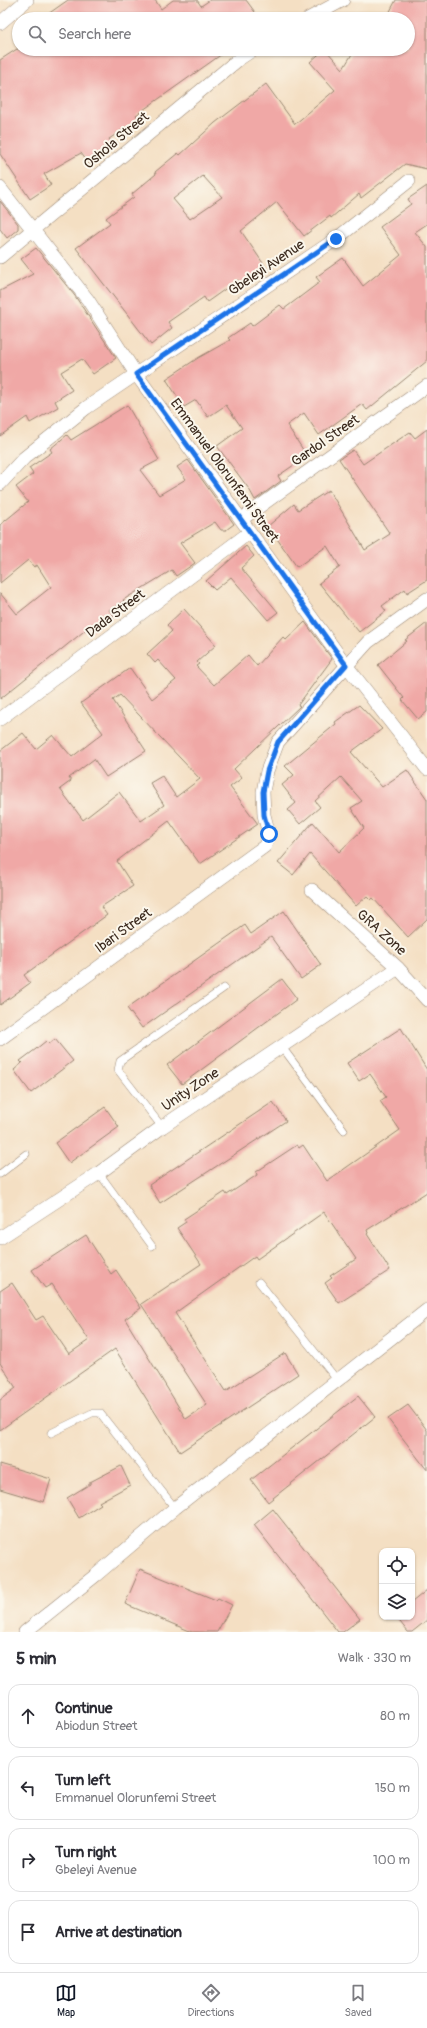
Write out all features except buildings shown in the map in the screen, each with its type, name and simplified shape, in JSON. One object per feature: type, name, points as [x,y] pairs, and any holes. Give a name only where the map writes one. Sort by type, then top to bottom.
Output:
[{"type":"street","points":[[13,12],[27,0]]},
{"type":"street","points":[[321,12],[343,0]]},
{"type":"street","points":[[0,23],[12,13]]},
{"type":"street","name":"Oshola Street","points":[[0,257],[244,56]]},
{"type":"street","name":"Gbeleyi Avenue","points":[[0,484],[24,458],[86,408],[336,239],[409,182]]},
{"type":"street","name":"Emmanuel Olorunfemi Street","points":[[0,188],[88,300],[136,374],[346,665],[427,769]]},
{"type":"street","name":"Gardol Street","points":[[242,519],[427,386]]},
{"type":"street","name":"Dada Street","points":[[0,719],[250,532]]},
{"type":"street","points":[[346,665],[368,642],[427,599]]},
{"type":"street","name":"Ibari Street","points":[[0,1039],[265,846],[269,834],[264,815],[263,792],[267,771],[278,742],[346,665]]},
{"type":"street","name":"GRA Zone","points":[[312,890],[398,968],[427,1000]]},
{"type":"street","name":"Unity Zone","points":[[0,1238],[99,1173],[162,1127],[398,968]]},
{"type":"street","points":[[25,1632],[96,1575],[175,1508],[427,1310]]},
{"type":"lane","points":[[162,1127],[118,1070],[117,1065],[120,1061],[224,988]]},
{"type":"lane","points":[[282,1047],[344,1130]]},
{"type":"lane","points":[[0,1174],[26,1154]]},
{"type":"lane","points":[[99,1173],[152,1246]]},
{"type":"lane","points":[[259,1282],[338,1381]]},
{"type":"lane","points":[[50,1433],[92,1413],[100,1413],[175,1508]]},
{"type":"route","points":[[269,834],[264,815],[263,792],[267,771],[278,742],[346,665],[136,374],[336,239]]}]
